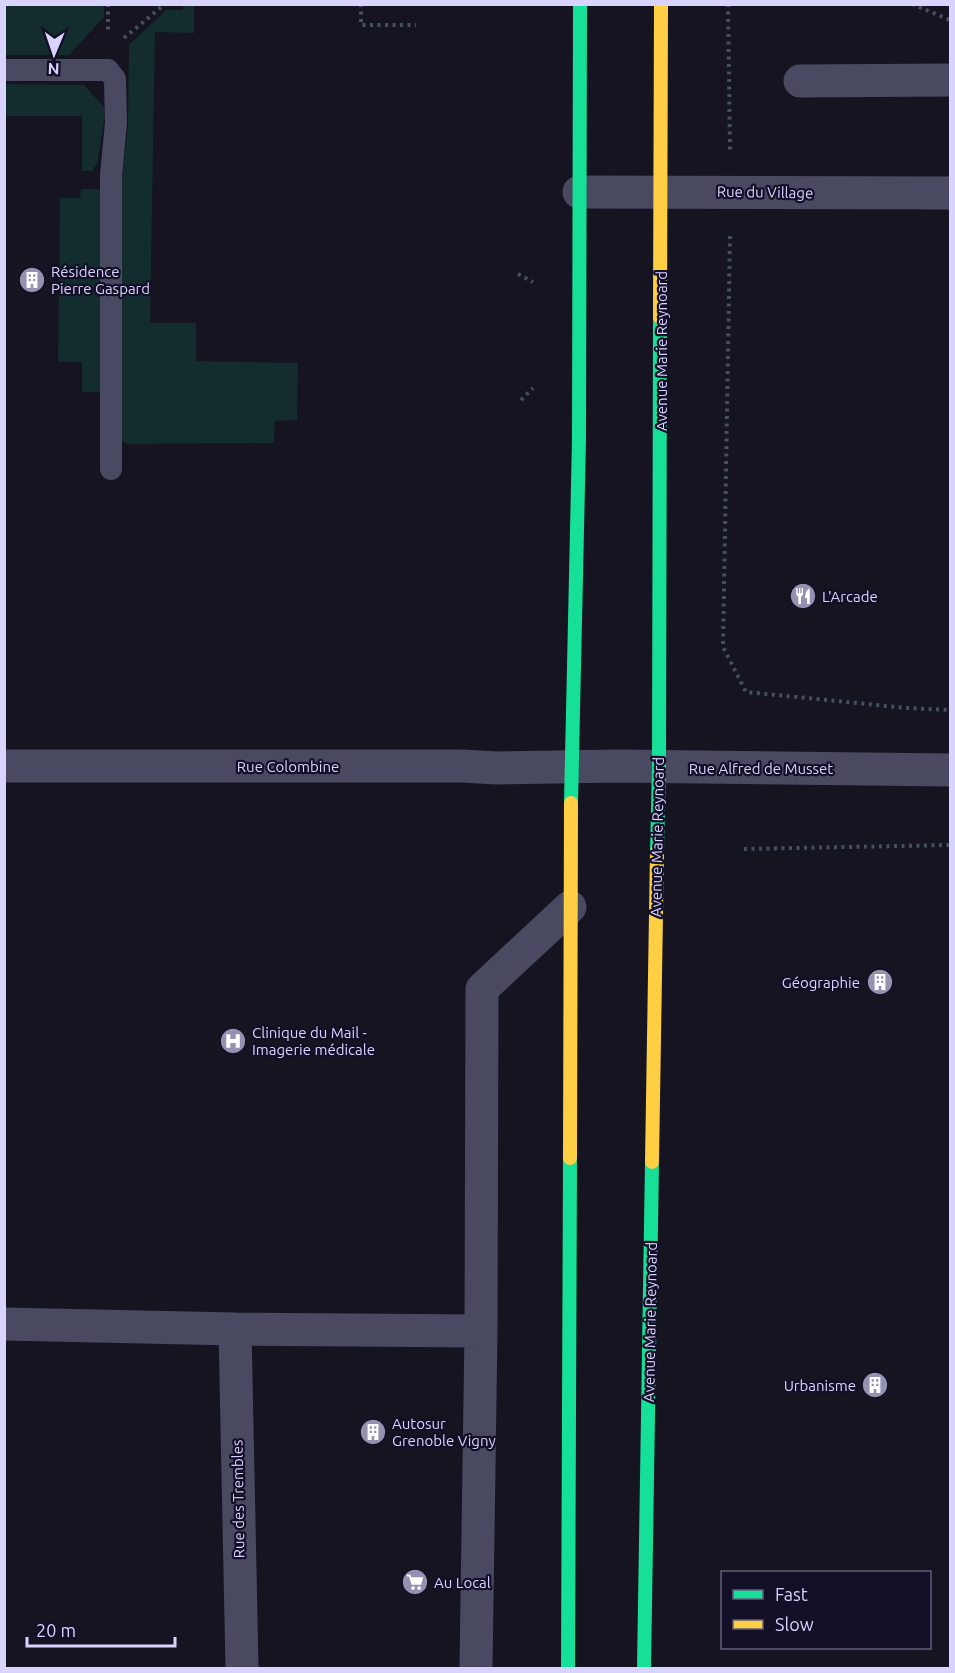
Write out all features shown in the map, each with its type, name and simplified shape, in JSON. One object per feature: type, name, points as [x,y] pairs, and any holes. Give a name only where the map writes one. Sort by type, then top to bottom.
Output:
[{"type":"main road","points":[[568,1668],[571,767],[579,440],[580,4]]},
{"type":"main road","name":"Avenue Marie Reynoard","points":[[644,1668],[659,767],[661,4]]},
{"type":"street","points":[[800,81],[951,80]]},
{"type":"street","name":"Rue du Village","points":[[579,192],[951,193]]},
{"type":"street","name":"Rue Colombine","points":[[4,766],[571,767]]},
{"type":"street","name":"Rue Alfred de Musset","points":[[571,767],[951,770]]},
{"type":"street","points":[[476,1668],[481,1331],[482,989],[570,907]]},
{"type":"street","points":[[4,1324],[481,1331]]},
{"type":"street","name":"Rue des Trembles","points":[[235,1329],[242,1668]]},
{"type":"lane","points":[[4,70],[108,70],[115,80],[116,123],[111,176],[111,470]]},
{"type":"path","points":[[116,44],[165,4]]},
{"type":"path","points":[[362,4],[361,25],[416,25]]},
{"type":"path","points":[[728,4],[730,192],[723,647],[746,692],[906,708],[951,710]]},
{"type":"path","points":[[912,4],[951,20]]},
{"type":"path","points":[[518,274],[533,282]]},
{"type":"path","points":[[521,400],[533,388]]},
{"type":"path","points":[[744,849],[951,845]]},
{"type":"green space","points":[[4,5],[104,5],[104,17],[69,55],[5,55]]},
{"type":"green space","points":[[183,5],[194,5],[194,33],[155,32],[150,323],[196,323],[196,361],[298,363],[297,420],[275,421],[274,443],[126,444],[120,438],[120,195],[128,125],[129,45],[166,10],[183,10]]},
{"type":"green space","points":[[5,84],[84,85],[104,107],[105,116],[97,164],[92,171],[82,171],[82,116],[5,116]]},
{"type":"green space","points":[[81,189],[100,189],[101,392],[82,392],[82,362],[58,362],[60,198],[80,198]]},
{"type":"traffic: fast","points":[[571,803],[579,439],[580,4]]},
{"type":"traffic: fast","points":[[657,852],[660,317]]},
{"type":"traffic: fast","points":[[568,1668],[570,1158]]},
{"type":"traffic: fast","points":[[644,1668],[652,1162]]},
{"type":"traffic: slow","points":[[660,317],[661,4]]},
{"type":"traffic: slow","points":[[570,1158],[571,803]]},
{"type":"traffic: slow","points":[[652,1162],[657,852]]},
{"type":"place","name":"Résidence Pierre Gaspard","points":[[32,280]]},
{"type":"place","name":"L'Arcade","points":[[803,596]]},
{"type":"place","name":"Géographie","points":[[880,982]]},
{"type":"place","name":"Clinique du Mail - Imagerie médicale","points":[[233,1041]]},
{"type":"place","name":"Urbanisme","points":[[875,1385]]},
{"type":"place","name":"Autosur Grenoble Vigny","points":[[373,1432]]},
{"type":"place","name":"Au Local","points":[[415,1582]]}]
